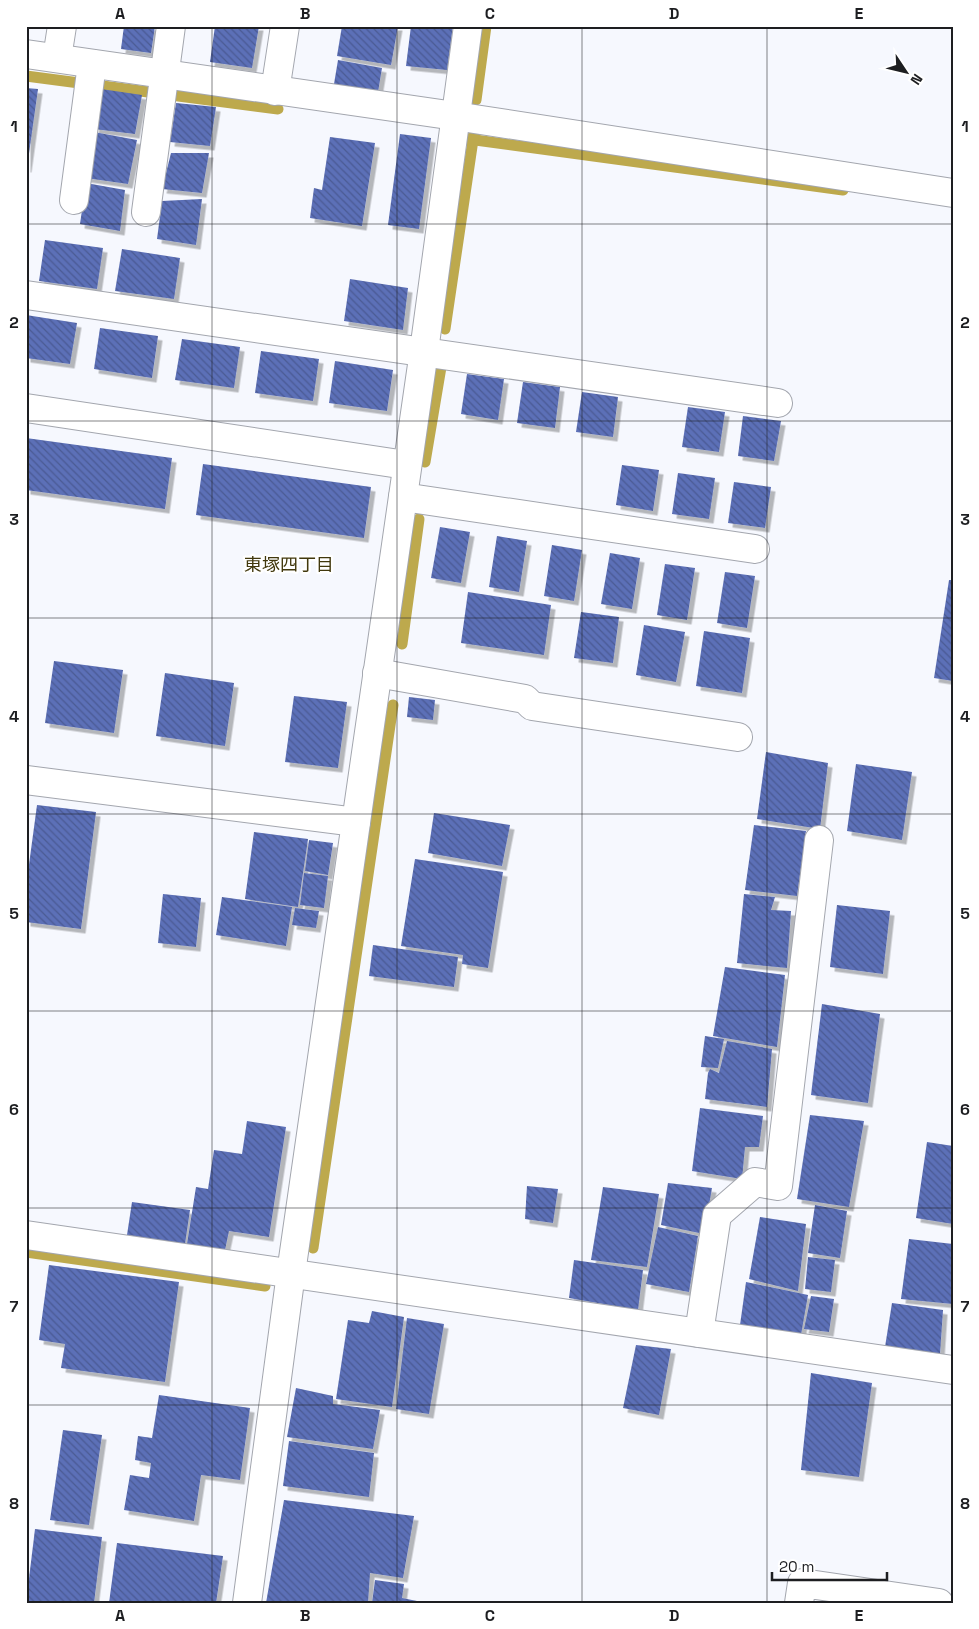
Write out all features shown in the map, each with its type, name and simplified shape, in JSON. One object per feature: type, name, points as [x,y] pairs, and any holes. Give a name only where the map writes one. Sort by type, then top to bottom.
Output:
[{"type":"street","points":[[57,58],[62,26]]},
{"type":"street","points":[[146,212],[171,26]]},
{"type":"street","points":[[275,91],[285,26]]},
{"type":"street","points":[[247,1603],[291,1273],[406,464],[424,351],[468,26]]},
{"type":"street","points":[[26,54],[57,58],[89,76],[162,88],[275,91],[455,116],[953,193]]},
{"type":"street","points":[[74,200],[89,76]]},
{"type":"street","points":[[26,295],[778,403]]},
{"type":"street","points":[[26,408],[406,464]]},
{"type":"street","points":[[402,497],[755,549]]},
{"type":"street","points":[[377,673],[525,699],[532,706],[738,737]]},
{"type":"street","points":[[26,780],[356,822]]},
{"type":"street","points":[[700,1333],[717,1214],[755,1182],[778,1186],[819,840]]},
{"type":"street","points":[[26,1235],[953,1370]]},
{"type":"street","points":[[799,1603],[802,1582],[940,1603]]},
{"type":"building","points":[[124,26],[155,26],[151,53],[121,49]]},
{"type":"building","points":[[215,26],[259,26],[252,68],[210,62]]},
{"type":"building","points":[[342,26],[398,26],[391,65],[337,56]]},
{"type":"building","points":[[411,26],[453,26],[447,70],[406,66]]},
{"type":"building","points":[[338,60],[382,68],[378,92],[334,84]]},
{"type":"building","points":[[26,88],[38,89],[27,168],[26,168]]},
{"type":"building","points":[[101,89],[142,95],[135,134],[94,129]]},
{"type":"building","points":[[176,103],[216,107],[210,146],[170,142]]},
{"type":"building","points":[[94,132],[137,140],[128,184],[86,178]]},
{"type":"building","points":[[400,134],[431,138],[419,229],[388,225]]},
{"type":"building","points":[[330,137],[375,143],[362,226],[310,218],[314,188],[322,190]]},
{"type":"building","points":[[171,153],[209,153],[202,193],[162,189]]},
{"type":"building","points":[[86,183],[125,190],[120,231],[80,224]]},
{"type":"building","points":[[202,199],[196,245],[157,239],[162,201]]},
{"type":"building","points":[[45,240],[103,248],[97,289],[39,281]]},
{"type":"building","points":[[122,249],[180,258],[174,299],[115,291]]},
{"type":"building","points":[[350,279],[408,288],[403,330],[344,321]]},
{"type":"building","points":[[26,315],[77,323],[70,364],[26,358]]},
{"type":"building","points":[[100,328],[158,336],[152,378],[94,369]]},
{"type":"building","points":[[182,339],[240,347],[234,388],[175,380]]},
{"type":"building","points":[[261,351],[319,359],[313,401],[255,393]]},
{"type":"building","points":[[335,361],[393,370],[387,411],[329,403]]},
{"type":"building","points":[[467,374],[504,379],[498,420],[461,414]]},
{"type":"building","points":[[523,382],[560,387],[555,428],[517,423]]},
{"type":"building","points":[[582,392],[618,397],[613,437],[576,432]]},
{"type":"building","points":[[688,407],[725,412],[719,452],[682,447]]},
{"type":"building","points":[[743,416],[781,421],[774,461],[738,456]]},
{"type":"building","points":[[26,438],[172,458],[165,509],[26,490]]},
{"type":"building","points":[[203,464],[371,487],[364,538],[196,515]]},
{"type":"building","points":[[622,465],[659,470],[653,511],[616,505]]},
{"type":"building","points":[[678,473],[715,478],[709,519],[672,514]]},
{"type":"building","points":[[734,482],[771,487],[765,528],[728,523]]},
{"type":"building","points":[[440,527],[470,532],[461,583],[431,578]]},
{"type":"building","points":[[497,536],[527,541],[519,592],[489,587]]},
{"type":"building","points":[[552,545],[582,550],[574,601],[544,596]]},
{"type":"building","points":[[610,553],[640,558],[632,609],[601,604]]},
{"type":"building","points":[[665,564],[695,568],[687,620],[657,615]]},
{"type":"building","points":[[725,572],[755,576],[747,628],[717,623]]},
{"type":"building","points":[[949,580],[953,580],[953,681],[934,678]]},
{"type":"building","points":[[468,592],[551,605],[544,655],[461,643]]},
{"type":"building","points":[[581,612],[619,617],[613,663],[574,658]]},
{"type":"building","points":[[644,625],[685,632],[676,682],[636,675]]},
{"type":"building","points":[[704,631],[750,638],[742,693],[696,686]]},
{"type":"building","points":[[54,661],[123,670],[114,733],[45,723]]},
{"type":"building","points":[[165,673],[234,683],[225,746],[156,736]]},
{"type":"building","points":[[294,696],[347,702],[338,768],[285,762]]},
{"type":"building","points":[[409,697],[435,700],[433,720],[407,717]]},
{"type":"building","points":[[766,752],[828,763],[820,829],[757,819]]},
{"type":"building","points":[[856,764],[912,772],[902,840],[847,831]]},
{"type":"building","points":[[37,805],[96,812],[81,929],[26,922],[26,887]]},
{"type":"building","points":[[434,813],[510,825],[502,866],[428,853]]},
{"type":"building","points":[[754,825],[806,831],[797,896],[745,890]]},
{"type":"building","points":[[254,832],[308,839],[298,907],[245,899]]},
{"type":"building","points":[[309,840],[333,843],[328,875],[305,871]]},
{"type":"building","points":[[415,859],[503,872],[488,968],[462,964],[463,955],[401,946]]},
{"type":"building","points":[[304,873],[328,876],[324,908],[300,905]]},
{"type":"building","points":[[163,894],[201,898],[196,947],[158,943]]},
{"type":"building","points":[[744,894],[775,897],[771,910],[791,911],[787,968],[737,963]]},
{"type":"building","points":[[222,897],[292,907],[286,946],[216,935]]},
{"type":"building","points":[[837,905],[890,911],[883,974],[830,967]]},
{"type":"building","points":[[295,908],[319,911],[316,928],[292,925]]},
{"type":"building","points":[[373,945],[458,957],[454,987],[369,976]]},
{"type":"building","points":[[725,967],[785,975],[777,1047],[713,1036]]},
{"type":"building","points":[[822,1004],[880,1014],[868,1103],[811,1095]]},
{"type":"building","points":[[705,1036],[724,1039],[718,1068],[701,1067]]},
{"type":"building","points":[[727,1041],[772,1049],[767,1107],[705,1099],[708,1073],[710,1069],[719,1073]]},
{"type":"building","points":[[700,1108],[763,1116],[759,1147],[745,1147],[742,1179],[692,1171]]},
{"type":"building","points":[[810,1115],[864,1121],[849,1207],[797,1199]]},
{"type":"building","points":[[247,1121],[286,1127],[269,1237],[229,1231],[225,1250],[187,1244],[196,1187],[208,1189],[214,1150],[242,1154]]},
{"type":"building","points":[[927,1142],[953,1146],[953,1224],[916,1218]]},
{"type":"building","points":[[668,1183],[712,1188],[704,1234],[661,1225]]},
{"type":"building","points":[[527,1186],[558,1189],[553,1223],[525,1219]]},
{"type":"building","points":[[603,1187],[659,1194],[647,1267],[591,1260]]},
{"type":"building","points":[[132,1202],[190,1210],[185,1244],[127,1235]]},
{"type":"building","points":[[815,1205],[847,1211],[840,1258],[808,1253]]},
{"type":"building","points":[[760,1217],[806,1224],[798,1291],[749,1279]]},
{"type":"building","points":[[658,1227],[698,1236],[689,1292],[646,1284]]},
{"type":"building","points":[[909,1239],[953,1244],[953,1304],[901,1299]]},
{"type":"building","points":[[808,1257],[835,1260],[831,1292],[805,1289]]},
{"type":"building","points":[[574,1260],[643,1270],[638,1310],[569,1298]]},
{"type":"building","points":[[49,1265],[179,1282],[165,1382],[61,1368],[65,1344],[39,1340]]},
{"type":"building","points":[[746,1282],[808,1295],[801,1335],[740,1325]]},
{"type":"building","points":[[811,1296],[834,1299],[829,1332],[804,1329]]},
{"type":"building","points":[[892,1303],[943,1310],[940,1354],[885,1347]]},
{"type":"building","points":[[372,1311],[404,1317],[392,1407],[336,1399],[348,1320],[369,1323]]},
{"type":"building","points":[[407,1318],[444,1324],[429,1414],[396,1409]]},
{"type":"building","points":[[636,1345],[671,1349],[659,1415],[623,1408]]},
{"type":"building","points":[[811,1373],[872,1383],[859,1477],[801,1470]]},
{"type":"building","points":[[296,1388],[333,1396],[333,1404],[380,1410],[373,1449],[287,1437]]},
{"type":"building","points":[[159,1395],[250,1408],[240,1480],[201,1475],[194,1521],[124,1510],[130,1475],[149,1478],[151,1463],[135,1460],[138,1436],[152,1438]]},
{"type":"building","points":[[63,1430],[102,1435],[89,1525],[50,1520]]},
{"type":"building","points":[[289,1441],[374,1453],[369,1497],[283,1486]]},
{"type":"building","points":[[284,1500],[414,1516],[403,1578],[370,1573],[368,1603],[266,1603]]},
{"type":"building","points":[[35,1529],[102,1537],[94,1603],[26,1603]]},
{"type":"building","points":[[117,1543],[223,1556],[216,1603],[109,1603]]},
{"type":"building","points":[[375,1580],[404,1584],[402,1598],[427,1603],[372,1603]]},
{"type":"waterway","points":[[476,100],[486,26]]},
{"type":"waterway","points":[[26,76],[278,109]]},
{"type":"waterway","points":[[445,329],[474,133]]},
{"type":"waterway","points":[[468,139],[843,190]]},
{"type":"waterway","points":[[425,462],[441,367]]},
{"type":"waterway","points":[[402,644],[419,519]]},
{"type":"waterway","points":[[313,1248],[393,705]]},
{"type":"waterway","points":[[26,1252],[265,1286]]},
{"type":"district","name":"東塚四丁目","points":[[289,565]]}]
